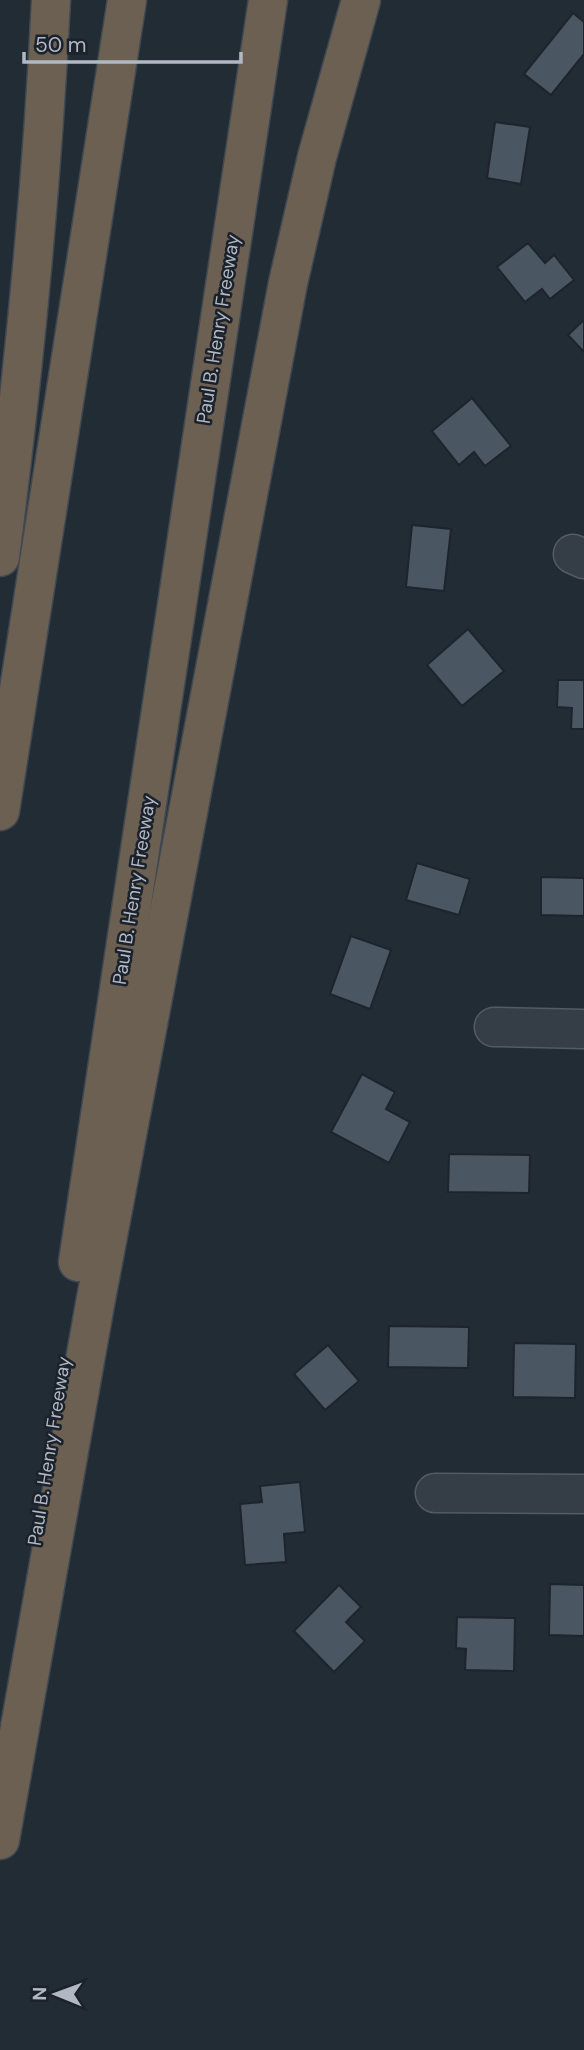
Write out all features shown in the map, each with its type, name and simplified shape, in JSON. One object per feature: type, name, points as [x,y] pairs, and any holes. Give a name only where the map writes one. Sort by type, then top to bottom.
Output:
[{"type":"highway","points":[[0,557],[25,363],[38,211],[51,0]]},
{"type":"highway","points":[[0,811],[127,0]]},
{"type":"highway","name":"Paul B. Henry Freeway","points":[[0,1780],[268,0]]},
{"type":"highway","points":[[0,1840],[95,1304],[285,296],[317,157],[360,0]]},
{"type":"street","points":[[494,1027],[584,1029]]},
{"type":"street","points":[[435,1493],[584,1494]]},
{"type":"building","points":[[573,13],[584,22],[584,54],[551,95],[524,74]]},
{"type":"building","points":[[495,122],[530,127],[521,184],[487,178]]},
{"type":"building","points":[[528,243],[545,263],[554,255],[574,280],[550,299],[542,289],[525,302],[497,267]]},
{"type":"building","points":[[584,320],[584,352],[568,335]]},
{"type":"building","points":[[472,398],[511,446],[485,466],[474,452],[459,465],[432,431]]},
{"type":"building","points":[[412,525],[451,529],[444,591],[406,587]]},
{"type":"building","points":[[468,629],[504,671],[462,706],[427,665]]},
{"type":"building","points":[[558,680],[584,680],[584,729],[571,729],[572,708],[557,707]]},
{"type":"building","points":[[417,863],[470,879],[459,915],[406,900]]},
{"type":"building","points":[[541,877],[584,878],[584,916],[541,915]]},
{"type":"building","points":[[351,936],[391,950],[370,1009],[330,994]]},
{"type":"building","points":[[362,1074],[395,1092],[386,1109],[410,1122],[389,1163],[331,1132]]},
{"type":"building","points":[[449,1154],[530,1155],[529,1193],[448,1192]]},
{"type":"building","points":[[389,1326],[469,1327],[468,1368],[388,1367]]},
{"type":"building","points":[[514,1343],[576,1344],[575,1398],[513,1397]]},
{"type":"building","points":[[328,1345],[359,1381],[325,1410],[294,1374]]},
{"type":"building","points":[[300,1482],[305,1532],[284,1534],[286,1562],[245,1565],[240,1504],[262,1502],[260,1486]]},
{"type":"building","points":[[550,1584],[584,1585],[584,1636],[549,1635]]},
{"type":"building","points":[[339,1585],[361,1607],[346,1622],[365,1641],[334,1672],[294,1631]]},
{"type":"building","points":[[457,1617],[515,1618],[514,1671],[465,1670],[466,1649],[456,1648]]}]
